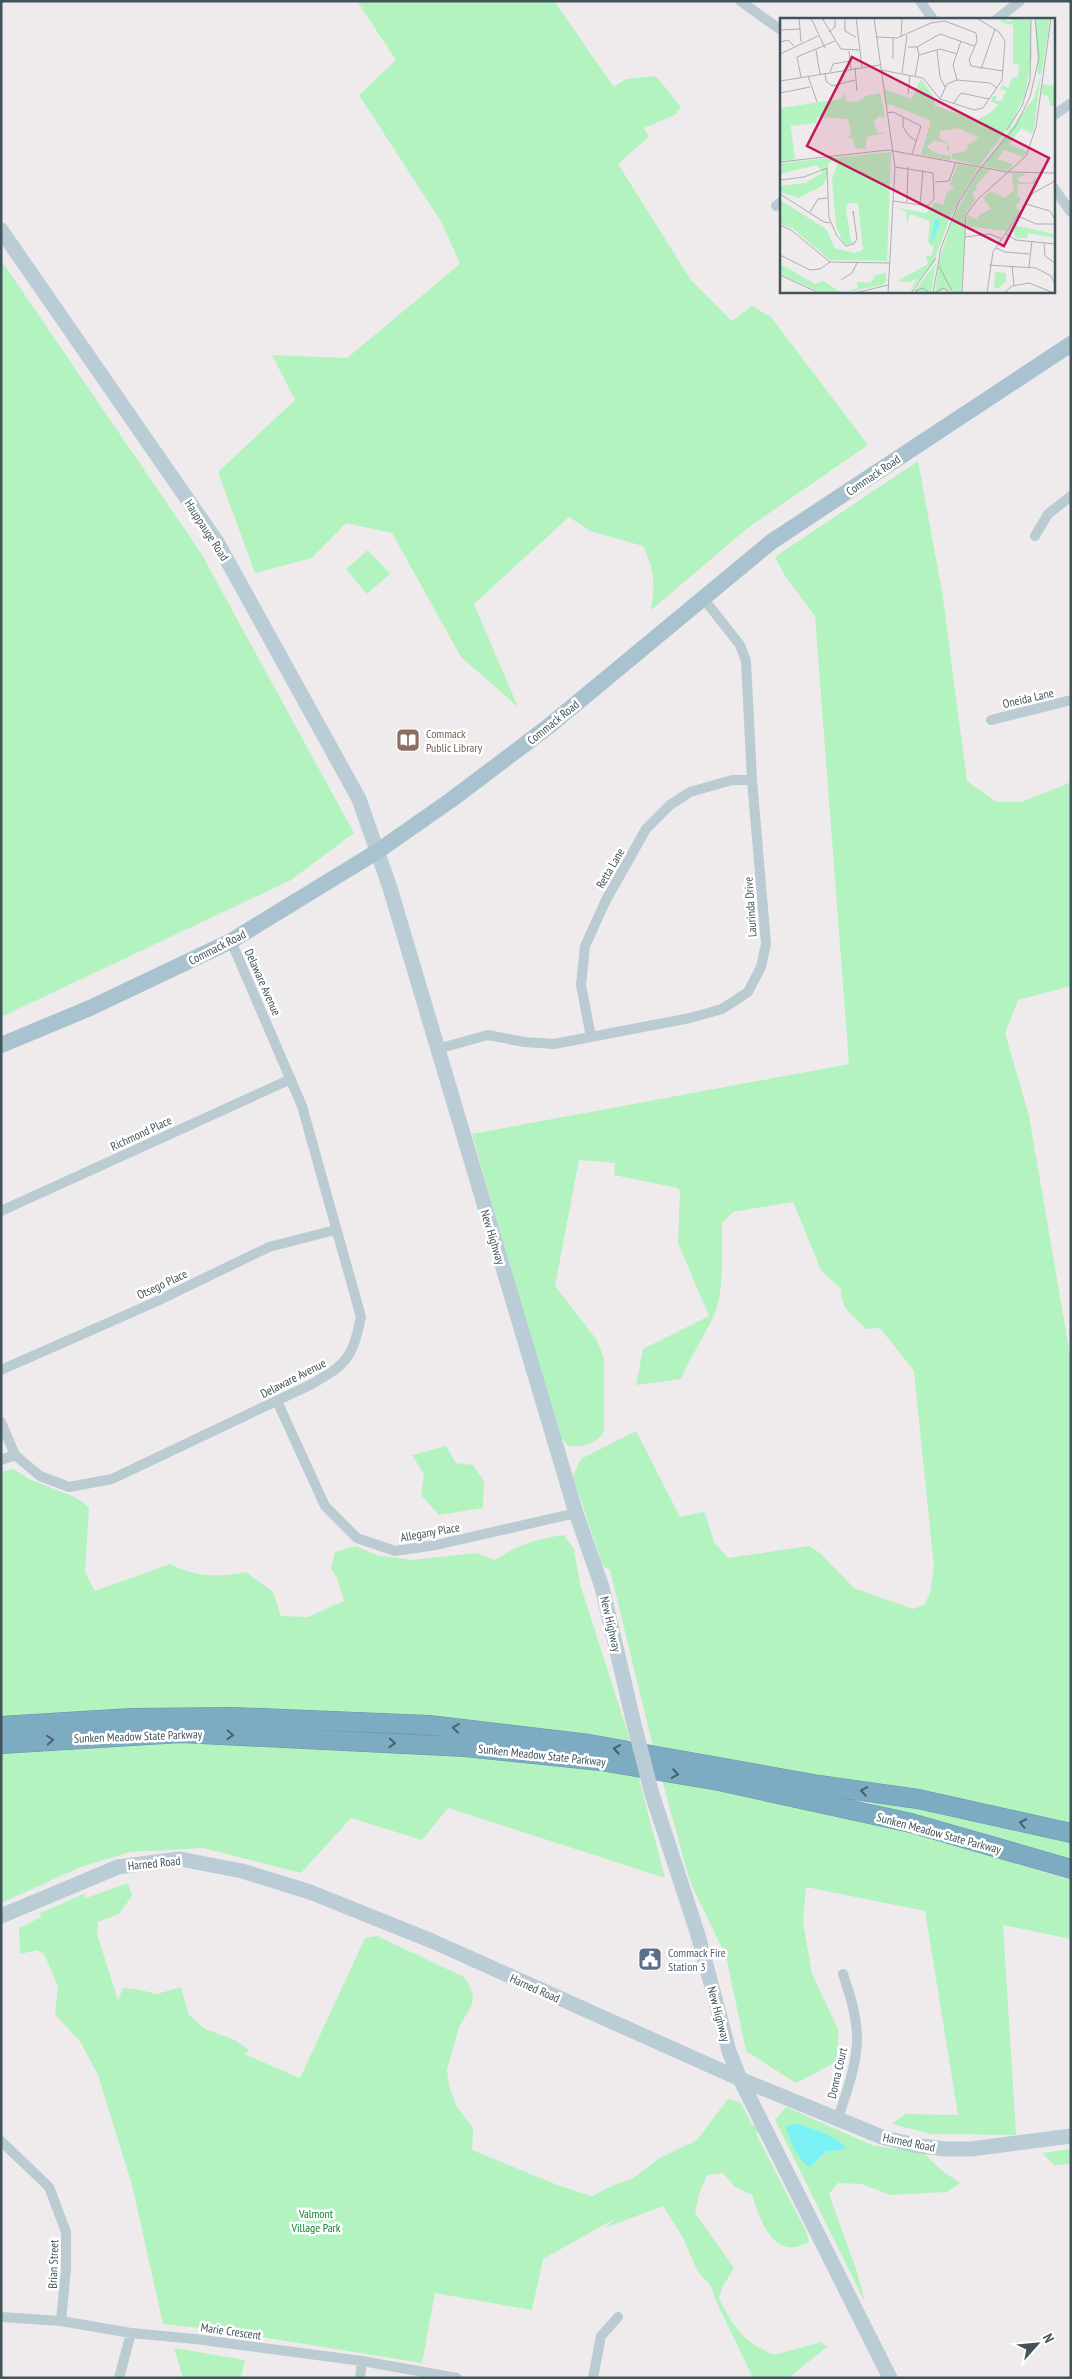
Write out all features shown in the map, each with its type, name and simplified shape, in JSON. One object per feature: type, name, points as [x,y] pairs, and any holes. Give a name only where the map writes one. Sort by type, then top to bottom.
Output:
[{"type":"highway","name":"Sunken Meadow State Parkway","points":[[1,1726],[131,1718],[224,1717],[429,1725],[589,1744],[819,1785],[918,1800],[1071,1833]]},
{"type":"highway","name":"Sunken Meadow State Parkway","points":[[1,1744],[181,1732],[465,1747],[601,1762],[719,1781],[912,1823],[1071,1869]]},
{"type":"main road","name":"Commack Road","points":[[1,1045],[90,1008],[231,941],[378,851],[451,800],[549,726],[771,542],[1071,344]]},
{"type":"street","points":[[740,1],[780,29]]},
{"type":"street","points":[[920,1],[932,18]]},
{"type":"street","points":[[998,18],[1020,1]]},
{"type":"street","points":[[1054,115],[1071,103]]},
{"type":"street","points":[[1054,188],[1071,212]]},
{"type":"street","name":"Hauppauge Road","points":[[1,230],[217,542],[359,799],[378,851]]},
{"type":"street","points":[[1035,536],[1048,514],[1071,496]]},
{"type":"street","name":"Laurinda Drive","points":[[437,1049],[488,1035],[524,1042],[554,1044],[690,1018],[722,1009],[748,992],[762,967],[766,944],[752,780],[746,661],[740,645],[703,598]]},
{"type":"street","name":"Oneida Lane","points":[[991,720],[1071,700]]},
{"type":"street","name":"Retta Lane","points":[[591,1037],[581,985],[585,946],[606,900],[646,829],[670,805],[690,792],[732,780],[752,780]]},
{"type":"street","name":"New Highway","points":[[378,851],[576,1513],[602,1587],[652,1794],[698,1935],[729,2051],[740,2079],[890,2378]]},
{"type":"street","name":"Delaware Avenue","points":[[1,1422],[15,1456],[40,1476],[69,1486],[112,1479],[278,1401],[340,1368],[355,1344],[361,1317],[302,1106],[231,941]]},
{"type":"street","name":"Richmond Place","points":[[1,1211],[291,1078]]},
{"type":"street","name":"Otsego Place","points":[[1,1370],[153,1303],[269,1247],[336,1230]]},
{"type":"street","name":"Allegany Place","points":[[278,1401],[325,1506],[357,1538],[394,1551],[436,1545],[576,1513]]},
{"type":"street","points":[[1,1460],[15,1456]]},
{"type":"street","name":"Harned Road","points":[[1,1916],[118,1867],[180,1859],[242,1871],[310,1892],[423,1938],[740,2079],[882,2137],[945,2149],[971,2149],[1071,2136]]},
{"type":"street","name":"Donna Court","points":[[838,2118],[849,2086],[857,2040],[853,2005],[843,1974]]},
{"type":"street","name":"Brian Street","points":[[1,2142],[49,2187],[66,2232],[66,2270],[61,2322]]},
{"type":"street","name":"Marie Crescent","points":[[1,2317],[61,2322],[131,2333],[195,2339],[362,2361],[457,2378]]},
{"type":"street","points":[[593,2378],[601,2336],[618,2317]]},
{"type":"street","points":[[119,2378],[131,2333]]},
{"type":"street","points":[[360,2378],[362,2361]]},
{"type":"green space","points":[[357,1],[554,1],[614,87],[626,79],[656,76],[681,107],[675,115],[644,128],[649,137],[618,164],[691,280],[732,321],[752,306],[771,317],[868,445],[749,527],[651,610],[653,577],[643,546],[590,531],[569,517],[474,604],[518,707],[461,657],[392,533],[346,523],[312,558],[255,573],[218,472],[295,400],[272,355],[347,358],[460,264],[442,223],[359,95],[396,60]]},
{"type":"green space","points":[[1,260],[201,553],[354,833],[291,880],[1,1017]]},
{"type":"green space","points":[[918,461],[942,591],[967,781],[997,802],[1022,802],[1071,782],[1071,986],[1018,1000],[1005,1033],[1029,1116],[1071,1361],[1071,1826],[693,1756],[673,1749],[653,1747],[610,1570],[603,1566],[573,1476],[581,1459],[636,1431],[680,1517],[705,1513],[714,1542],[728,1558],[809,1546],[820,1553],[854,1588],[913,1609],[924,1605],[930,1593],[934,1568],[914,1371],[880,1328],[866,1329],[846,1308],[843,1303],[841,1289],[821,1270],[793,1202],[733,1212],[722,1223],[722,1269],[718,1304],[681,1379],[636,1385],[643,1349],[709,1316],[678,1243],[680,1192],[678,1188],[614,1175],[615,1163],[579,1160],[555,1286],[597,1340],[604,1359],[604,1431],[598,1439],[588,1444],[578,1446],[567,1445],[558,1433],[472,1134],[849,1064],[815,616],[785,576],[775,557]]},
{"type":"green space","points":[[368,550],[390,574],[367,594],[346,569]]},
{"type":"green space","points":[[446,1446],[456,1463],[473,1465],[484,1481],[483,1508],[439,1515],[421,1495],[424,1474],[412,1455]]},
{"type":"green space","points":[[13,1469],[31,1480],[75,1497],[89,1507],[85,1572],[95,1591],[170,1564],[189,1572],[216,1576],[246,1572],[273,1592],[281,1616],[308,1617],[344,1601],[337,1578],[331,1568],[335,1552],[356,1546],[376,1555],[412,1560],[476,1553],[495,1560],[528,1543],[564,1535],[574,1549],[580,1584],[630,1745],[566,1734],[1,1720],[1,1472]]},
{"type":"green space","points":[[208,1741],[368,1746],[637,1771],[665,1878],[448,1808],[422,1840],[351,1818],[301,1873],[203,1848],[130,1852],[81,1867],[1,1903],[1,1751]]},
{"type":"green space","points":[[661,1776],[842,1812],[1071,1880],[1071,1939],[1003,1925],[1016,2135],[931,2134],[892,2124],[905,2114],[958,2115],[925,1911],[806,1887],[803,1922],[812,1974],[839,2031],[836,2062],[796,2083],[746,2051],[726,1956],[690,1882]]},
{"type":"green space","points":[[874,1801],[1071,1837],[1071,1864],[873,1809]]},
{"type":"green space","name":"Valmont Village Park","points":[[128,1883],[132,1896],[119,1914],[98,1922],[97,1934],[118,2000],[123,1988],[157,1994],[181,1987],[189,2015],[205,2029],[235,2040],[249,2050],[244,2054],[300,2078],[365,1938],[377,1936],[464,1977],[473,1994],[472,2005],[459,2027],[447,2070],[449,2086],[457,2107],[473,2128],[472,2150],[560,2186],[592,2196],[614,2185],[632,2179],[658,2159],[697,2140],[728,2099],[741,2103],[752,2125],[755,2124],[759,2131],[756,2134],[806,2231],[809,2242],[797,2247],[787,2247],[778,2243],[765,2227],[752,2195],[735,2187],[723,2173],[707,2175],[699,2194],[695,2213],[734,2268],[722,2288],[719,2299],[740,2333],[763,2350],[774,2355],[821,2342],[827,2347],[788,2378],[753,2378],[716,2301],[711,2286],[698,2272],[683,2238],[663,2206],[605,2228],[616,2218],[543,2259],[532,2310],[435,2293],[422,2363],[218,2330],[163,2324],[132,2185],[98,2075],[81,2043],[55,2014],[58,1986],[44,1954],[37,1950],[20,1954],[19,1928],[41,1917],[40,1913],[84,1894],[86,1898]]},
{"type":"green space","points":[[786,2107],[874,2146],[923,2152],[941,2170],[960,2183],[947,2192],[891,2195],[861,2184],[838,2183],[829,2194],[857,2272],[865,2302],[775,2120]],"holes":[[[804,2126],[846,2149],[825,2152],[812,2166]]]},
{"type":"green space","points":[[1071,2149],[1071,2164],[1054,2165],[1042,2153]]},
{"type":"green space","points":[[174,2348],[245,2360],[241,2378],[183,2378]]},
{"type":"water","points":[[796,2124],[816,2130],[838,2140],[846,2149],[825,2152],[812,2166],[808,2167],[794,2148],[787,2132],[786,2126]]},
{"type":"place","name":"Commack Public Library","points":[[408,740]]},
{"type":"place","name":"Commack Fire Station 3","points":[[650,1959]]}]
